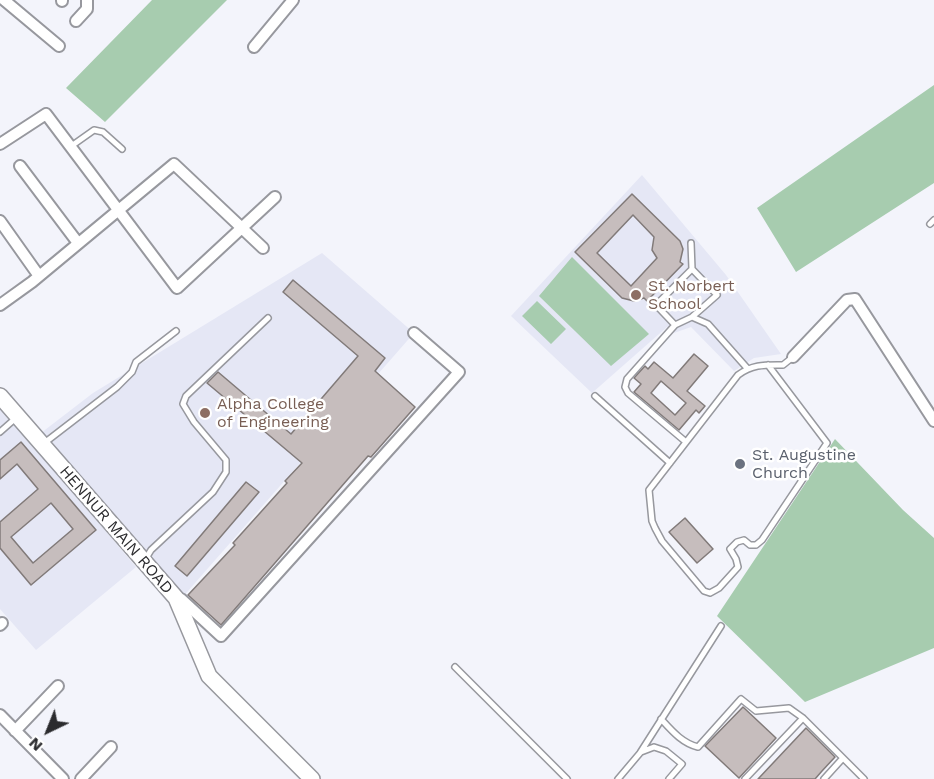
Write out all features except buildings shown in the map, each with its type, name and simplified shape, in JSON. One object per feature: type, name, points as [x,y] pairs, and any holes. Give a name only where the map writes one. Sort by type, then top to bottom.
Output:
[{"type":"main road","name":"HENNUR MAIN ROAD","points":[[0,396],[176,598],[209,676],[312,779]]},
{"type":"street","points":[[4,0],[59,46]]},
{"type":"street","points":[[76,21],[87,9],[87,0]]},
{"type":"street","points":[[254,47],[293,0]]},
{"type":"street","points":[[0,144],[46,114],[177,288],[275,196]]},
{"type":"street","points":[[0,305],[39,276],[174,164],[263,248]]},
{"type":"street","points":[[20,166],[78,243]]},
{"type":"street","points":[[0,221],[39,276]]},
{"type":"street","points":[[793,357],[846,300],[855,298],[932,414]]},
{"type":"street","points":[[176,598],[181,599],[221,636],[459,372],[414,333]]},
{"type":"street","points":[[15,731],[58,686]]},
{"type":"street","points":[[0,715],[63,779]]},
{"type":"street","points":[[81,779],[111,747]]},
{"type":"lane","points":[[70,147],[94,130],[103,132],[122,149]]},
{"type":"lane","points":[[686,442],[628,393],[625,387],[627,379],[675,325],[692,317],[717,295],[692,269],[691,243]]},
{"type":"lane","points":[[675,325],[656,305],[692,269]]},
{"type":"lane","points":[[692,317],[708,324],[747,368]]},
{"type":"lane","points":[[144,561],[151,550],[213,492],[226,472],[226,460],[194,422],[183,405],[186,396],[268,318]]},
{"type":"lane","points":[[42,445],[117,387],[132,372],[136,362],[176,331]]},
{"type":"lane","points":[[768,365],[827,443],[762,540],[756,546],[744,540],[733,545],[730,549],[738,567],[719,588],[710,593],[704,591],[662,541],[652,521],[649,489],[738,375],[756,365],[768,365],[783,365],[793,357]]},
{"type":"lane","points":[[596,396],[669,464]]},
{"type":"lane","points":[[0,432],[17,416]]},
{"type":"lane","points":[[618,779],[640,753],[721,626]]},
{"type":"lane","points":[[455,667],[567,779]]},
{"type":"lane","points":[[661,719],[682,740],[698,747],[741,699],[756,711],[789,708],[803,718],[864,779]]},
{"type":"lane","points":[[745,779],[803,718]]},
{"type":"lane","points":[[640,753],[654,747],[666,751],[682,764],[669,779]]},
{"type":"lane","points":[[824,779],[843,758]]},
{"type":"shaded area","name":"St. Norbert School","points":[[642,175],[726,275],[781,354],[754,358],[734,371],[691,327],[674,333],[667,327],[592,393],[511,316]]},
{"type":"shaded area","name":"Alpha College of Engineering","points":[[322,253],[414,333],[181,599],[41,433],[93,393]]},
{"type":"shaded area","points":[[0,406],[136,567],[36,650],[0,609]]},
{"type":"green space","points":[[152,0],[227,0],[105,122],[66,88]]},
{"type":"green space","points":[[934,85],[934,183],[796,272],[757,208]]},
{"type":"green space","points":[[572,257],[649,334],[611,366],[539,296]]},
{"type":"green space","points":[[537,301],[566,329],[551,344],[522,316]]},
{"type":"green space","points":[[835,439],[903,510],[934,538],[934,648],[805,702],[717,616]]},
{"type":"place","name":"St. Norbert School","points":[[636,295]]},
{"type":"place","name":"Alpha College of Engineering","points":[[205,413]]},
{"type":"place","name":"St. Augustine Church","points":[[740,464]]}]
